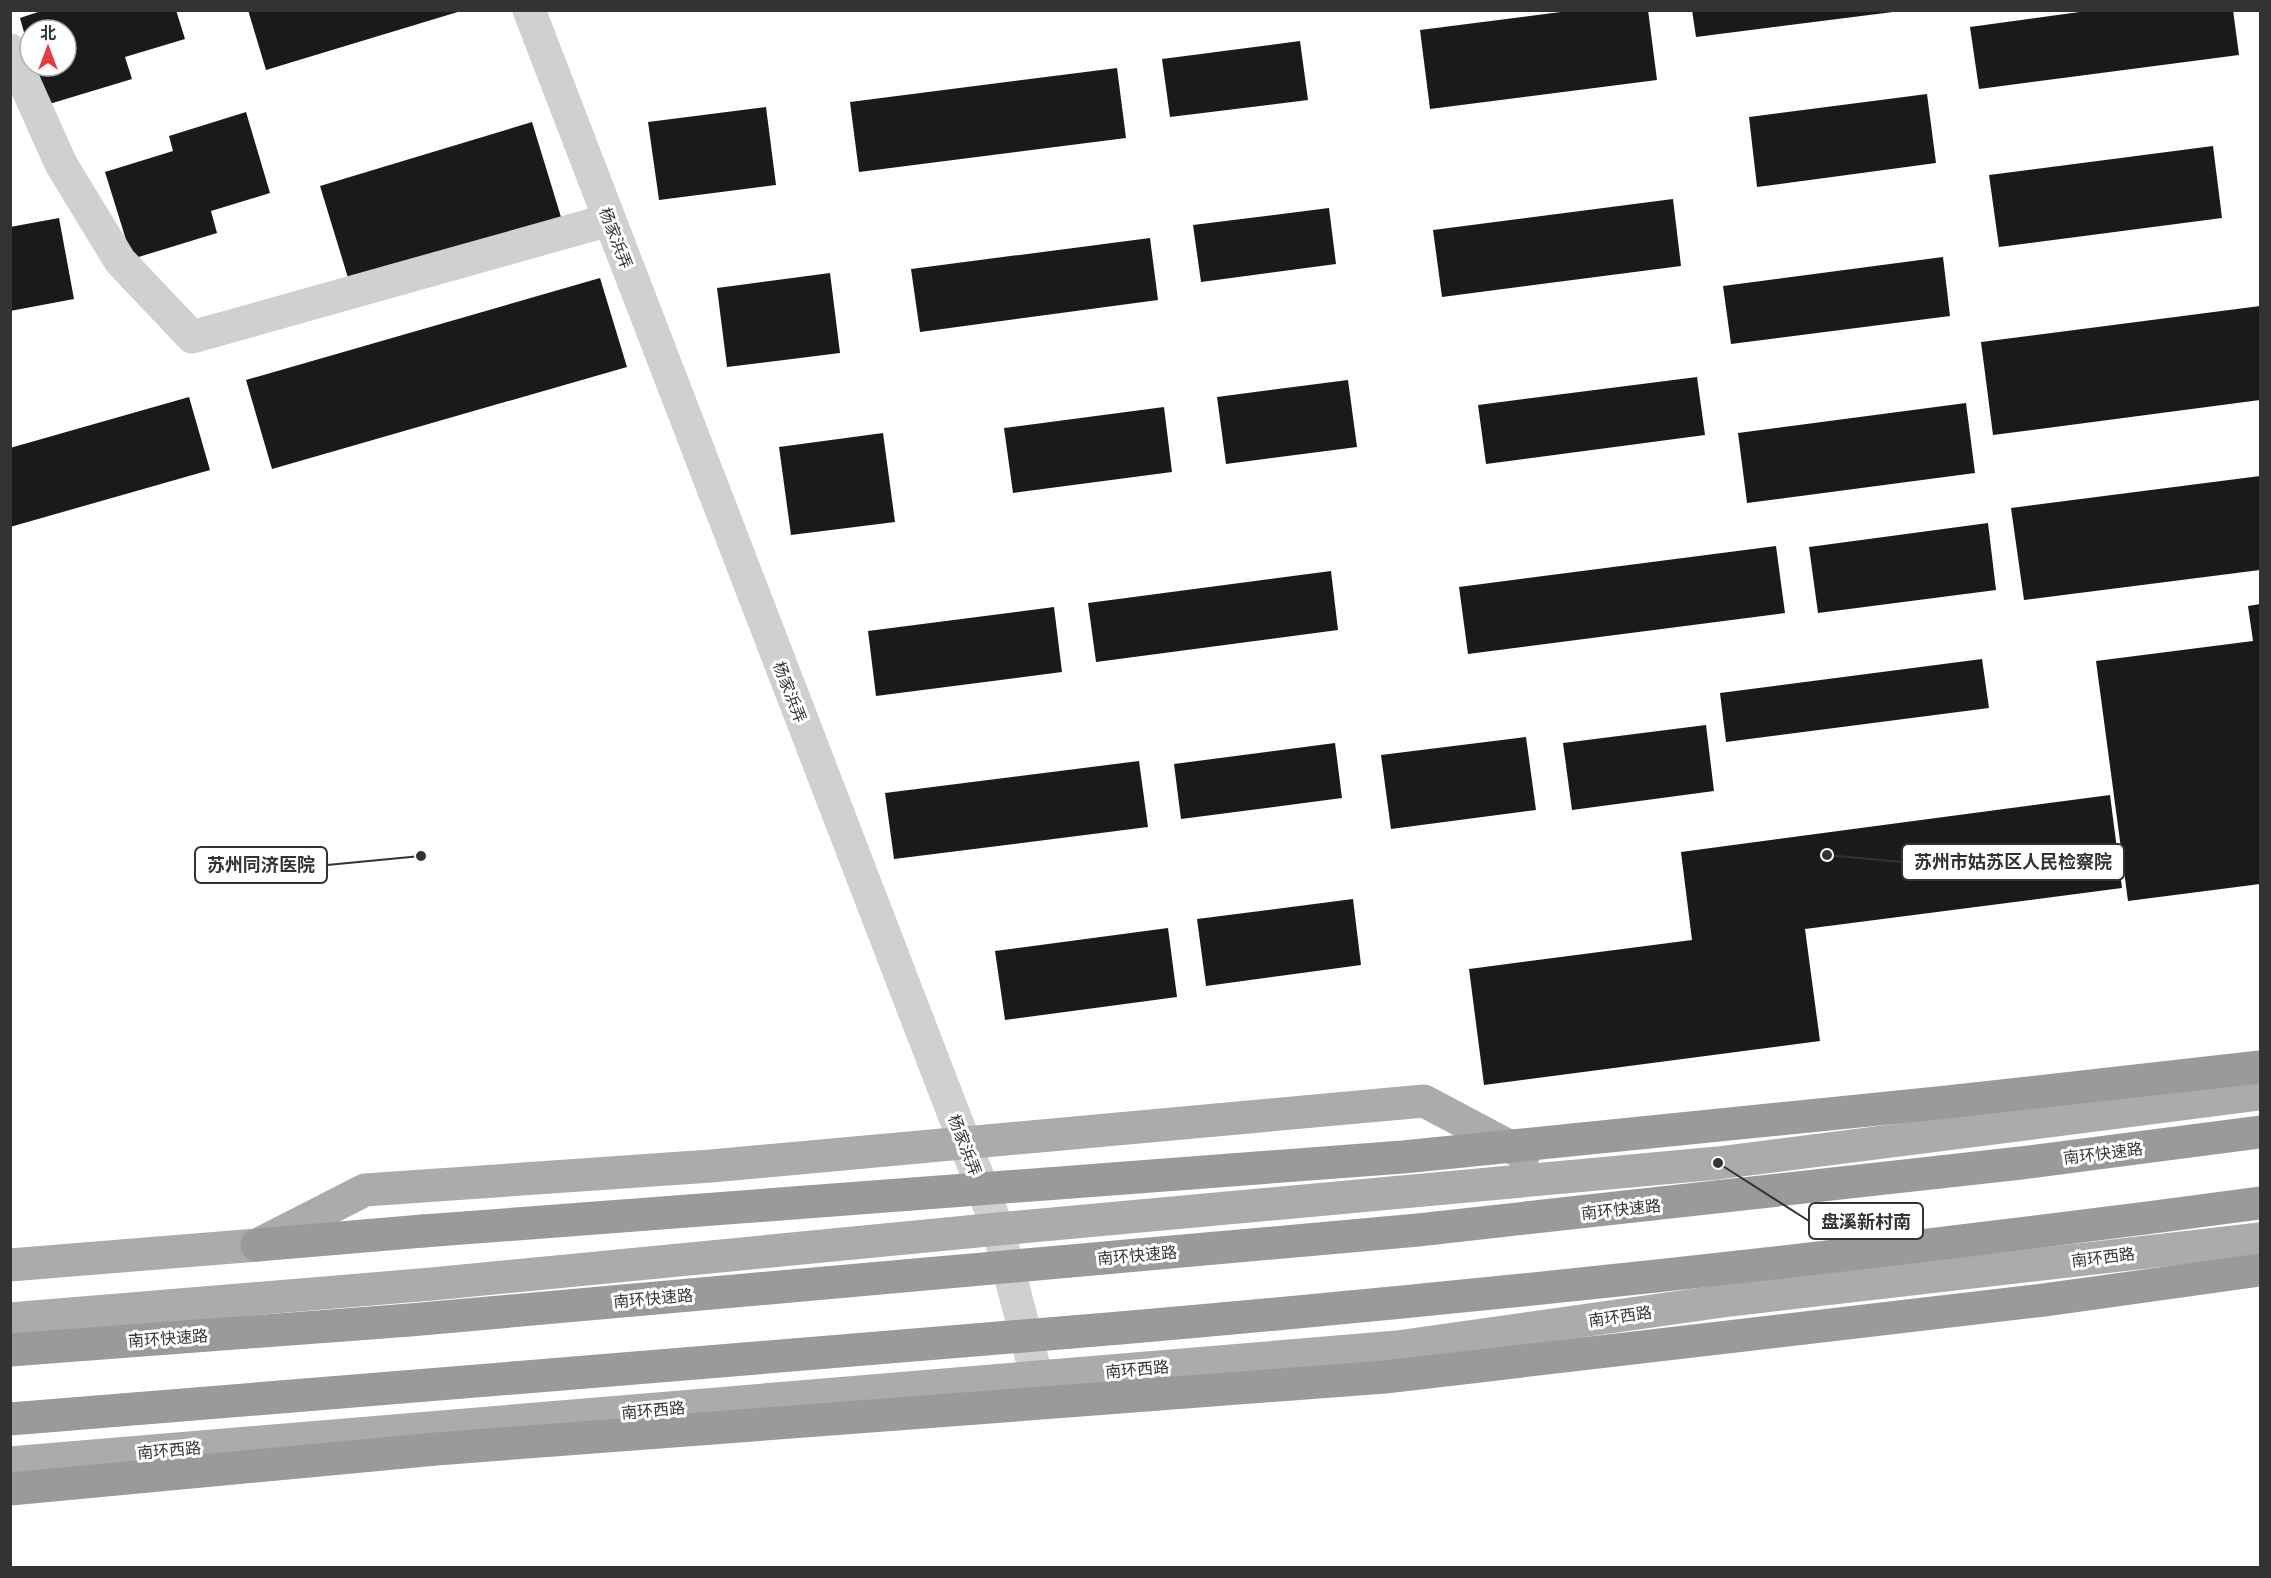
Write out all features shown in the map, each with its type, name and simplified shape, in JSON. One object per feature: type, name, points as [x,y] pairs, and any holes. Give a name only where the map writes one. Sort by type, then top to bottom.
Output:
[{"type":"highway","points":[[257,1245],[1403,1157],[1950,1102],[2260,1067]]},
{"type":"highway","name":"南环快速路","points":[[10,1350],[410,1320],[1418,1230],[2010,1165],[2260,1132]]},
{"type":"highway","points":[[10,1419],[1117,1329],[1424,1300],[1738,1268],[2260,1203]]},
{"type":"highway","points":[[10,1489],[435,1449],[1385,1377],[2044,1300],[2260,1270]]},
{"type":"main road","points":[[10,1318],[432,1284],[1718,1163],[2260,1094]]},
{"type":"main road","points":[[10,1265],[257,1245],[365,1190],[711,1166],[1424,1101],[1568,1177]]},
{"type":"main road","name":"南环西路","points":[[10,1463],[1397,1347],[1730,1300],[2260,1239]]},
{"type":"street","name":"杨家浜弄","points":[[529,10],[998,1229],[1036,1378]]},
{"type":"street","points":[[10,50],[61,164],[120,261],[192,338],[609,220]]},
{"type":"building","points":[[44,10],[176,10],[185,39],[125,57],[132,79],[46,105],[38,78],[78,78],[78,18],[20,18]]},
{"type":"building","points":[[248,10],[461,10],[461,11],[266,70]]},
{"type":"building","points":[[1576,10],[1648,10],[1657,80],[1430,109],[1420,30]]},
{"type":"building","points":[[1692,10],[1893,10],[1893,12],[1696,37]]},
{"type":"building","points":[[2094,10],[2233,10],[2239,55],[1979,89],[1970,27]]},
{"type":"building","points":[[1300,41],[1308,100],[1170,117],[1162,59]]},
{"type":"building","points":[[1117,68],[1126,138],[859,172],[850,102]]},
{"type":"building","points":[[1927,94],[1936,163],[1757,187],[1749,117]]},
{"type":"building","points":[[766,107],[776,185],[659,200],[648,122]]},
{"type":"building","points":[[246,112],[270,193],[211,211],[217,233],[132,259],[105,172],[173,151],[169,136]]},
{"type":"building","points":[[532,122],[561,217],[349,281],[320,186]]},
{"type":"building","points":[[2213,146],[2222,218],[1999,247],[1989,175]]},
{"type":"building","points":[[1673,199],[1681,266],[1442,297],[1433,230]]},
{"type":"building","points":[[1329,208],[1336,264],[1201,282],[1193,225]]},
{"type":"building","points":[[59,218],[74,299],[10,311],[10,227]]},
{"type":"building","points":[[1150,238],[1158,300],[920,332],[911,269]]},
{"type":"building","points":[[1943,257],[1950,316],[1731,344],[1723,286]]},
{"type":"building","points":[[830,273],[840,353],[727,367],[717,288]]},
{"type":"building","points":[[600,278],[627,367],[272,469],[246,380]]},
{"type":"building","points":[[2260,306],[2260,400],[1993,435],[1981,342]]},
{"type":"building","points":[[1697,377],[1705,435],[1486,464],[1478,405]]},
{"type":"building","points":[[1348,380],[1357,447],[1226,464],[1217,397]]},
{"type":"building","points":[[189,397],[210,470],[10,527],[10,448]]},
{"type":"building","points":[[1966,403],[1975,473],[1747,503],[1738,433]]},
{"type":"building","points":[[1164,407],[1172,472],[1013,493],[1004,428]]},
{"type":"building","points":[[883,433],[895,522],[791,535],[779,447]]},
{"type":"building","points":[[2260,476],[2260,570],[2024,600],[2011,508]]},
{"type":"building","points":[[1988,523],[1996,590],[1818,613],[1809,547]]},
{"type":"building","points":[[1776,546],[1785,613],[1468,654],[1459,587]]},
{"type":"building","points":[[1331,571],[1338,630],[1096,662],[1088,603]]},
{"type":"building","points":[[2260,604],[2260,884],[2128,901],[2096,661],[2253,641],[2248,606]]},
{"type":"building","points":[[1054,607],[1062,672],[876,696],[868,631]]},
{"type":"building","points":[[1982,659],[1989,708],[1726,742],[1720,693]]},
{"type":"building","points":[[1706,725],[1714,791],[1572,810],[1563,743]]},
{"type":"building","points":[[1526,737],[1536,810],[1391,829],[1381,755]]},
{"type":"building","points":[[1335,743],[1342,798],[1181,819],[1174,764]]},
{"type":"building","points":[[1139,761],[1148,827],[894,859],[885,793]]},
{"type":"building","points":[[2110,795],[2122,888],[1805,929],[1820,1041],[1484,1085],[1469,969],[1692,940],[1681,852]]},
{"type":"building","points":[[1353,899],[1361,965],[1206,986],[1197,919]]},
{"type":"building","points":[[1168,928],[1177,997],[1005,1020],[995,951]]},
{"type":"place","name":"苏州市姑苏区人民检察院","points":[[1827,855]]},
{"type":"place","name":"苏州同济医院","points":[[421,856]]},
{"type":"place","name":"盘溪新村南","points":[[1718,1163]]}]
